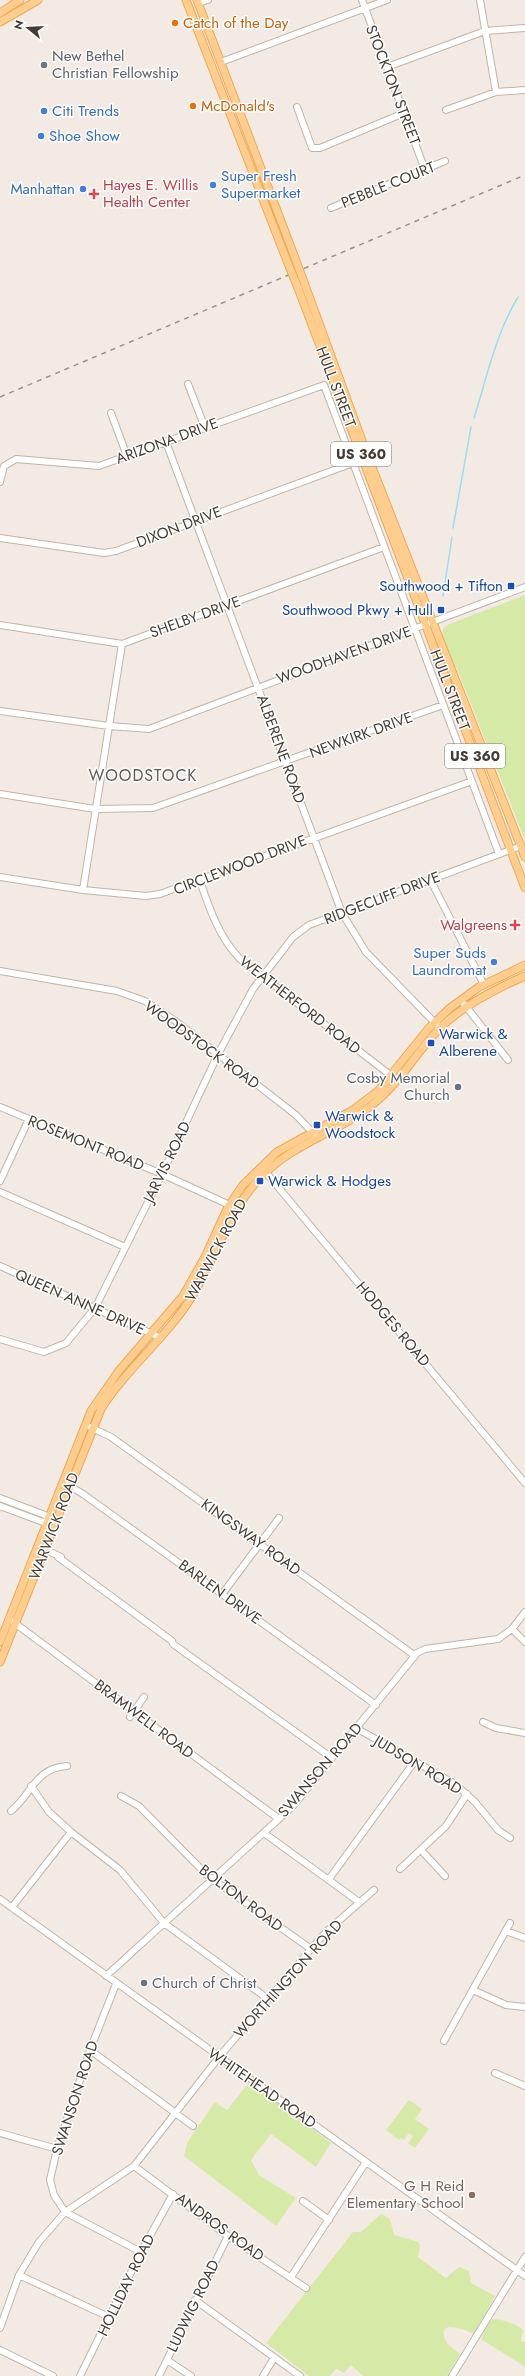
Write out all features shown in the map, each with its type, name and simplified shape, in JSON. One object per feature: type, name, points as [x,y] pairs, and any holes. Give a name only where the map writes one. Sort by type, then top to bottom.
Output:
[{"type":"main road","points":[[0,13],[20,0]]},
{"type":"main road","points":[[0,22],[38,0]]},
{"type":"main road","name":"HULL STREET","points":[[186,0],[298,288],[525,888]]},
{"type":"main road","name":"HULL STREET","points":[[198,1],[368,457],[521,846]]},
{"type":"main road","points":[[206,53],[221,62]]},
{"type":"main road","points":[[214,74],[228,82]]},
{"type":"main road","name":"US 360","points":[[521,846],[525,857]]},
{"type":"main road","name":"WARWICK ROAD","points":[[264,1169],[277,1152],[353,1110],[378,1091],[461,1000],[484,984],[525,965]]},
{"type":"main road","name":"WARWICK ROAD","points":[[88,1427],[109,1396],[181,1312],[199,1286],[243,1185],[288,1153],[358,1116],[377,1102],[388,1091],[438,1025],[492,992],[525,976]]},
{"type":"main road","name":"WARWICK ROAD","points":[[0,1662],[16,1623],[42,1548],[88,1427],[108,1385],[174,1308],[192,1282],[233,1207]]},
{"type":"main road","name":"WARWICK ROAD","points":[[0,1642],[42,1548]]},
{"type":"street","points":[[198,1],[208,0]]},
{"type":"street","name":"STOCKTON STREET","points":[[362,0],[425,170]]},
{"type":"street","points":[[221,62],[387,0]]},
{"type":"street","points":[[480,0],[496,92]]},
{"type":"street","points":[[387,67],[485,31],[525,28]]},
{"type":"street","points":[[446,110],[496,92],[525,90]]},
{"type":"street","points":[[297,107],[312,148],[320,148],[404,113]]},
{"type":"street","name":"PEBBLE COURT","points":[[331,208],[445,161]]},
{"type":"street","points":[[188,384],[205,428]]},
{"type":"street","name":"ARIZONA DRIVE","points":[[0,482],[2,470],[7,463],[16,459],[99,466],[324,385],[353,463]]},
{"type":"street","points":[[111,413],[128,456]]},
{"type":"street","name":"ALBERENE ROAD","points":[[166,442],[226,606],[259,687],[342,913],[366,952],[438,1025]]},
{"type":"street","points":[[353,463],[499,854]]},
{"type":"street","name":"DIXON DRIVE","points":[[0,538],[111,552],[353,463]]},
{"type":"street","name":"SHELBY DRIVE","points":[[0,625],[122,644],[384,547]]},
{"type":"street","name":"WOODHAVEN DRIVE","points":[[0,711],[109,726],[150,729],[525,587]]},
{"type":"street","points":[[83,890],[122,644]]},
{"type":"street","name":"NEWKIRK DRIVE","points":[[0,794],[95,809],[153,808],[286,763],[443,705]]},
{"type":"street","name":"CIRCLEWOOD DRIVE","points":[[0,877],[83,890],[146,896],[160,894],[200,881],[313,837],[472,781]]},
{"type":"street","name":"RIDGECLIFF DRIVE","points":[[262,978],[292,937],[309,925],[521,846]]},
{"type":"street","points":[[430,879],[484,984]]},
{"type":"street","name":"WEATHERFORD ROAD","points":[[200,881],[212,915],[223,939],[240,959],[262,978],[388,1073],[390,1078]]},
{"type":"street","name":"WOODSTOCK ROAD","points":[[0,971],[128,994],[145,1001],[174,1020],[296,1116],[317,1138]]},
{"type":"street","name":"JARVIS ROAD","points":[[0,1339],[44,1352],[66,1343],[95,1308],[162,1174],[218,1054],[253,989],[262,978]]},
{"type":"street","points":[[461,1000],[508,1060]]},
{"type":"street","name":"ROSEMONT ROAD","points":[[0,1107],[162,1174],[233,1207]]},
{"type":"street","points":[[0,1181],[28,1119]]},
{"type":"street","name":"HODGES ROAD","points":[[264,1169],[525,1483]]},
{"type":"street","points":[[0,1192],[125,1247]]},
{"type":"street","name":"QUEEN ANNE DRIVE","points":[[0,1266],[159,1337]]},
{"type":"street","name":"KINGSWAY ROAD","points":[[88,1427],[111,1437],[414,1655]]},
{"type":"street","name":"BARLEN DRIVE","points":[[66,1484],[223,1593],[376,1705]]},
{"type":"street","points":[[0,1498],[45,1515],[52,1522]]},
{"type":"street","points":[[0,1506],[43,1522],[52,1522]]},
{"type":"street","points":[[223,1593],[279,1518]]},
{"type":"street","points":[[42,1548],[58,1557],[172,1641],[180,1644],[196,1656],[197,1659],[332,1758]]},
{"type":"street","points":[[414,1655],[425,1649],[498,1639],[512,1629],[525,1612]]},
{"type":"street","name":"BRAMWELL ROAD","points":[[9,1619],[132,1714],[279,1819]]},
{"type":"street","points":[[512,1629],[525,1642]]},
{"type":"street","name":"SWANSON ROAD","points":[[106,1976],[294,1806],[376,1705],[414,1655]]},
{"type":"street","points":[[132,1714],[144,1697]]},
{"type":"street","points":[[483,1722],[496,1728],[525,1733]]},
{"type":"street","name":"JUDSON ROAD","points":[[356,1728],[447,1779],[467,1794],[498,1830],[510,1838]]},
{"type":"street","points":[[329,1879],[415,1761]]},
{"type":"street","points":[[11,1811],[18,1805],[31,1786],[49,1769],[67,1766]]},
{"type":"street","points":[[31,1786],[49,1812],[71,1832],[120,1870],[164,1923],[268,1999]]},
{"type":"street","points":[[400,1869],[446,1826],[467,1794]]},
{"type":"street","name":"BOLTON ROAD","points":[[121,1796],[139,1806],[213,1879],[311,1949]]},
{"type":"street","points":[[12,1907],[71,1832]]},
{"type":"street","points":[[264,1833],[359,1902]]},
{"type":"street","points":[[421,1850],[445,1876]]},
{"type":"street","name":"WORTHINGTON ROAD","points":[[0,2328],[19,2275],[40,2242],[65,2212],[134,2166],[219,2057],[311,1949],[359,1902],[374,1890]]},
{"type":"street","name":"WHITEHEAD ROAD","points":[[0,1899],[116,1984],[525,2276]]},
{"type":"street","points":[[444,2041],[510,1923]]},
{"type":"street","points":[[506,1930],[525,1938]]},
{"type":"street","name":"SWANSON ROAD","points":[[65,2212],[54,2195],[50,2180],[56,2149],[90,2050],[116,1984]]},
{"type":"street","points":[[473,1990],[506,2005],[525,2007]]},
{"type":"street","points":[[90,2050],[177,2112],[193,2126]]},
{"type":"street","points":[[495,2073],[525,2086]]},
{"type":"street","points":[[0,2133],[56,2149]]},
{"type":"street","points":[[291,2277],[366,2162]]},
{"type":"street","name":"ANDROS ROAD","points":[[134,2166],[228,2236],[306,2288]]},
{"type":"street","name":"HOLLIDAY ROAD","points":[[80,2376],[111,2318],[141,2252],[173,2194]]},
{"type":"street","points":[[303,2201],[329,2220]]},
{"type":"street","points":[[65,2212],[141,2252]]},
{"type":"street","name":"LUDWIG ROAD","points":[[159,2376],[195,2300],[228,2236]]},
{"type":"street","points":[[452,2376],[525,2257]]},
{"type":"street","points":[[19,2275],[111,2318]]},
{"type":"street","points":[[195,2300],[300,2376]]},
{"type":"street","points":[[0,2350],[53,2376]]},
{"type":"street","points":[[263,2376],[274,2358]]},
{"type":"street","points":[[167,2360],[191,2376]]},
{"type":"green space","points":[[525,595],[525,840],[457,669],[446,650],[442,633],[443,629],[447,625]]},
{"type":"green space","points":[[250,2081],[331,2143],[316,2167],[271,2134],[251,2160],[259,2175],[296,2198],[276,2226],[184,2156],[187,2143],[215,2102],[227,2110]]},
{"type":"green space","points":[[409,2100],[422,2109],[415,2119],[429,2129],[415,2148],[408,2143],[413,2136],[409,2133],[404,2140],[401,2138],[399,2140],[386,2130]]},
{"type":"green space","points":[[381,2214],[390,2219],[394,2235],[418,2242],[420,2246],[418,2257],[446,2278],[459,2267],[469,2271],[471,2283],[495,2296],[474,2334],[453,2327],[445,2330],[444,2334],[447,2343],[460,2354],[447,2376],[363,2376],[351,2365],[344,2373],[336,2369],[330,2376],[309,2376],[266,2343],[353,2232],[361,2232]]},
{"type":"green space","points":[[493,2319],[509,2322],[523,2330],[521,2341],[525,2342],[525,2370],[524,2366],[481,2339],[488,2324]]},
{"type":"waterway","points":[[474,418],[498,340],[510,311],[518,297]]},
{"type":"waterway","points":[[453,528],[471,427]]},
{"type":"waterway","points":[[443,596],[452,537]]},
{"type":"railway","points":[[0,397],[525,175]]},
{"type":"place","name":"Catch of the Day","points":[[175,23]]},
{"type":"place","name":"New Bethel Christian Fellowship","points":[[44,65]]},
{"type":"place","name":"McDonald's","points":[[193,106]]},
{"type":"place","name":"Citi Trends","points":[[44,111]]},
{"type":"place","name":"Shoe Show","points":[[41,136]]},
{"type":"place","name":"Super Fresh Supermarket","points":[[213,185]]},
{"type":"place","name":"Manhattan","points":[[83,189]]},
{"type":"place","name":"Hayes E. Willis Health Center","points":[[94,194]]},
{"type":"place","name":"Southwood + Tifton","points":[[511,586]]},
{"type":"place","name":"Southwood Pkwy + Hull","points":[[441,610]]},
{"type":"place","name":"Walgreens","points":[[515,925]]},
{"type":"place","name":"Super Suds Laundromat","points":[[494,962]]},
{"type":"place","name":"Warwick & Alberene","points":[[431,1043]]},
{"type":"place","name":"Cosby Memorial Church","points":[[458,1087]]},
{"type":"place","name":"Warwick & Woodstock","points":[[317,1125]]},
{"type":"place","name":"Warwick & Hodges","points":[[260,1181]]},
{"type":"place","name":"Church of Christ","points":[[144,1983]]},
{"type":"place","name":"G H Reid Elementary School","points":[[472,2195]]},
{"type":"district","name":"WOODSTOCK","points":[[143,775]]}]
